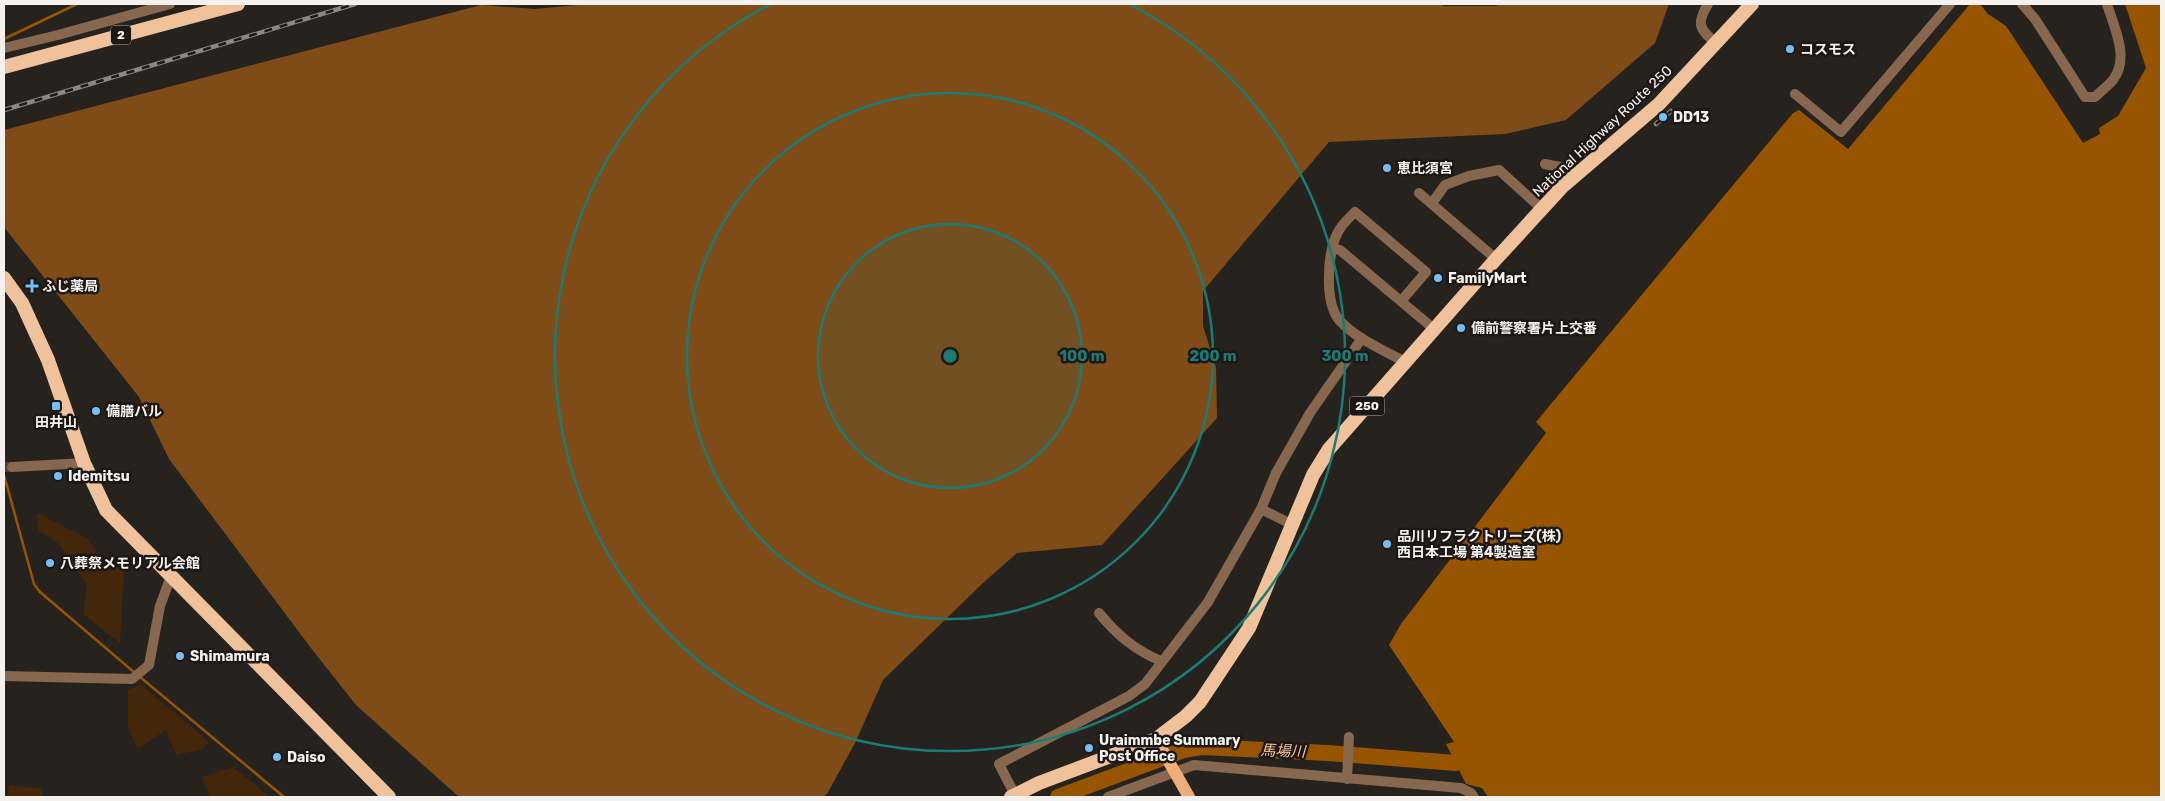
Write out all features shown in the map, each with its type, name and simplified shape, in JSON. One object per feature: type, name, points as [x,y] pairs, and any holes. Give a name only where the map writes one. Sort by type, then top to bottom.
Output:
[{"type":"highway","name":"2","points":[[4,67],[238,4]]},
{"type":"highway","name":"National Highway Route 250","points":[[1013,796],[1039,783],[1158,742],[1200,702],[1249,628],[1313,475],[1329,450],[1542,208],[1575,175],[1659,104],[1752,4]]},
{"type":"highway","points":[[4,278],[22,303],[48,360],[84,464],[106,510],[389,797]]},
{"type":"main road","points":[[1158,742],[1189,797]]},
{"type":"street","points":[[4,48],[170,4]]},
{"type":"street","points":[[1708,4],[1700,22],[1703,32],[1716,43]]},
{"type":"street","points":[[1794,94],[1841,132],[1950,4]]},
{"type":"street","points":[[2022,4],[2035,19],[2085,97],[2096,97],[2113,79],[2120,67],[2121,51],[2107,4]]},
{"type":"street","points":[[1546,164],[1565,168],[1575,175]]},
{"type":"street","points":[[1432,203],[1445,185],[1469,176],[1499,170],[1542,208]]},
{"type":"street","points":[[1419,193],[1496,259]]},
{"type":"street","points":[[1402,300],[1426,272],[1356,212],[1338,232],[1332,248],[1329,297],[1335,315],[1341,322],[1362,338],[1405,362]]},
{"type":"street","points":[[1332,248],[1340,250],[1402,300],[1434,329]]},
{"type":"street","points":[[1013,796],[999,764],[1130,696],[1144,684],[1208,602],[1261,509],[1276,473],[1310,413],[1362,338]]},
{"type":"street","points":[[12,467],[84,464]]},
{"type":"street","points":[[1261,509],[1291,524]]},
{"type":"street","points":[[4,676],[118,679],[138,675],[149,665],[160,606],[171,576]]},
{"type":"street","points":[[1099,613],[1125,642],[1146,655],[1161,661]]},
{"type":"street","points":[[1347,776],[1349,737]]},
{"type":"street","points":[[1108,797],[1174,770],[1194,765],[1347,776],[1461,788],[1471,793],[1474,797]]},
{"type":"shaded area","points":[[588,4],[1439,4],[1444,6],[1496,6],[1502,4],[1669,4],[1655,43],[1566,120],[1505,134],[1329,142],[1203,291],[1203,326],[1216,367],[1217,418],[1102,545],[1017,553],[983,583],[883,680],[855,743],[827,794],[823,797],[459,797],[356,705],[169,459],[139,397],[4,227],[4,130],[481,5],[535,9]]},
{"type":"shaded area","points":[[1970,4],[1980,4],[1988,14],[2006,26],[2083,143],[2100,134],[2099,128],[2118,116],[2146,68],[2125,4],[2161,4],[2161,797],[1488,797],[1482,788],[1466,784],[1446,744],[1454,742],[1389,645],[1401,624],[1546,433],[1536,422],[1793,113],[1799,110],[1848,149]]},
{"type":"shaded area","points":[[37,513],[87,538],[106,564],[124,570],[120,643],[83,614],[87,584],[58,543],[38,530]]},
{"type":"shaded area","points":[[141,684],[209,742],[203,749],[176,755],[166,730],[138,749],[128,729],[128,690]]},
{"type":"shaded area","points":[[233,767],[270,797],[210,797],[202,777]]},
{"type":"shaded area","points":[[9,785],[43,789],[42,797],[7,797]]},
{"type":"waterway","points":[[4,39],[77,4]]},
{"type":"waterway","points":[[4,475],[34,584],[40,592],[135,673]]},
{"type":"waterway","points":[[140,677],[284,797]]},
{"type":"waterway","name":"馬場川","points":[[1058,797],[1184,750],[1201,747],[1328,753],[1456,763]]},
{"type":"tunnel","points":[[4,467],[12,467]]},
{"type":"railway","points":[[4,110],[355,4]]},
{"type":"railway","points":[[1656,124],[1671,111]]},
{"type":"place","name":"コスモス","points":[[1790,49]]},
{"type":"place","name":"DD13","points":[[1663,117]]},
{"type":"place","name":"恵比須宮","points":[[1387,168]]},
{"type":"place","name":"FamilyMart","points":[[1438,278]]},
{"type":"place","name":"ふじ薬局","points":[[32,286]]},
{"type":"place","name":"備前警察署片上交番","points":[[1461,328]]},
{"type":"place","name":"田井山","points":[[56,406]]},
{"type":"place","name":"備膳バル","points":[[96,411]]},
{"type":"place","name":"Idemitsu","points":[[58,476]]},
{"type":"place","name":"品川リフラクトリーズ(株) 西日本工場 第4製造室","points":[[1387,544]]},
{"type":"place","name":"八葬祭メモリアル会館","points":[[50,563]]},
{"type":"place","name":"Shimamura","points":[[180,656]]},
{"type":"place","name":"Uraimmbe Summary Post Office","points":[[1089,748]]},
{"type":"place","name":"Daiso","points":[[277,757]]}]
